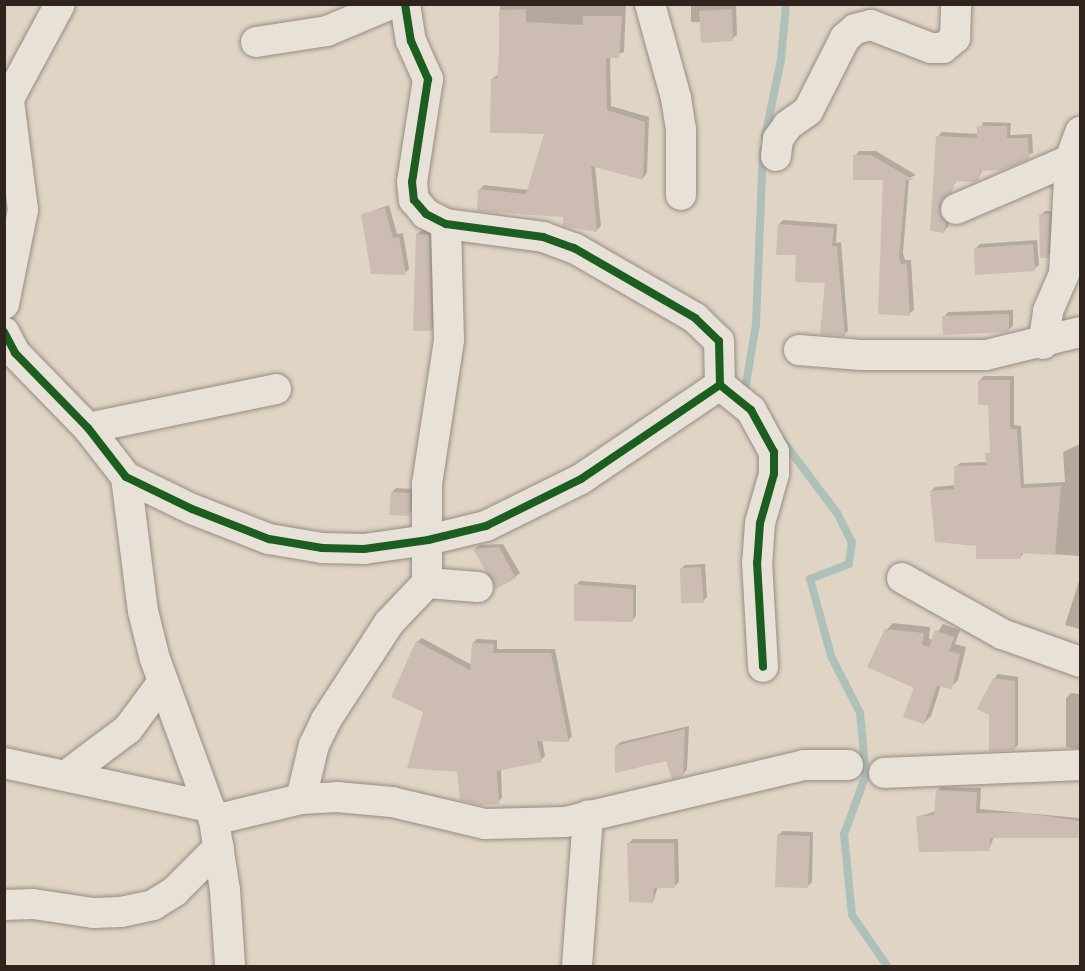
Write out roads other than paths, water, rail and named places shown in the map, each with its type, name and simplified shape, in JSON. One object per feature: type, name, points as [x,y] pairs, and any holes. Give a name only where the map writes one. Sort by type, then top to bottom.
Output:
[{"type":"street","points":[[4,304],[23,210],[7,104],[60,4]]},
{"type":"street","points":[[256,42],[327,31],[391,4]]},
{"type":"street","points":[[405,4],[411,41],[428,79],[413,161],[414,200],[426,213],[446,224],[543,237],[574,248],[695,318],[719,341],[720,385],[751,410],[774,452],[774,474],[760,524],[757,562],[763,667]]},
{"type":"street","points":[[650,4],[676,98],[681,129],[681,195]]},
{"type":"street","points":[[776,156],[778,139],[788,124],[808,111],[845,38],[855,29],[871,25],[931,48],[943,48],[955,38],[956,4]]},
{"type":"street","points":[[1043,344],[1048,311],[1064,274],[1070,160],[1080,132]]},
{"type":"street","points":[[956,209],[1070,160]]},
{"type":"street","points":[[301,799],[314,745],[326,720],[389,623],[428,583],[428,473],[449,340],[446,224]]},
{"type":"street","points":[[4,332],[15,353],[88,428],[126,477],[192,509],[269,539],[322,548],[364,549],[428,540],[486,526],[581,479],[720,385]]},
{"type":"street","points":[[799,350],[946,357],[986,355],[1043,344],[1080,333]]},
{"type":"street","points":[[88,428],[276,389]]},
{"type":"street","points":[[126,477],[143,610],[162,683],[214,825],[230,966]]},
{"type":"street","points":[[902,578],[1002,634],[1080,662]]},
{"type":"street","points":[[428,583],[478,587]]},
{"type":"street","points":[[68,774],[128,729],[162,683]]},
{"type":"street","points":[[9,771],[68,774],[214,825],[301,799],[337,797],[393,802],[485,824],[565,822],[804,765],[848,765]]},
{"type":"street","points":[[884,773],[1080,765]]},
{"type":"street","points":[[577,966],[588,815]]},
{"type":"street","points":[[4,905],[33,904],[93,913],[122,912],[153,905],[175,891],[214,825]]},
{"type":"waterway","points":[[765,137],[781,60],[786,4]]},
{"type":"waterway","points":[[744,396],[756,324],[763,150]]},
{"type":"waterway","points":[[782,440],[837,513],[852,542],[849,564],[810,579],[831,656],[860,713],[866,775],[844,834],[852,915],[887,966]]}]
